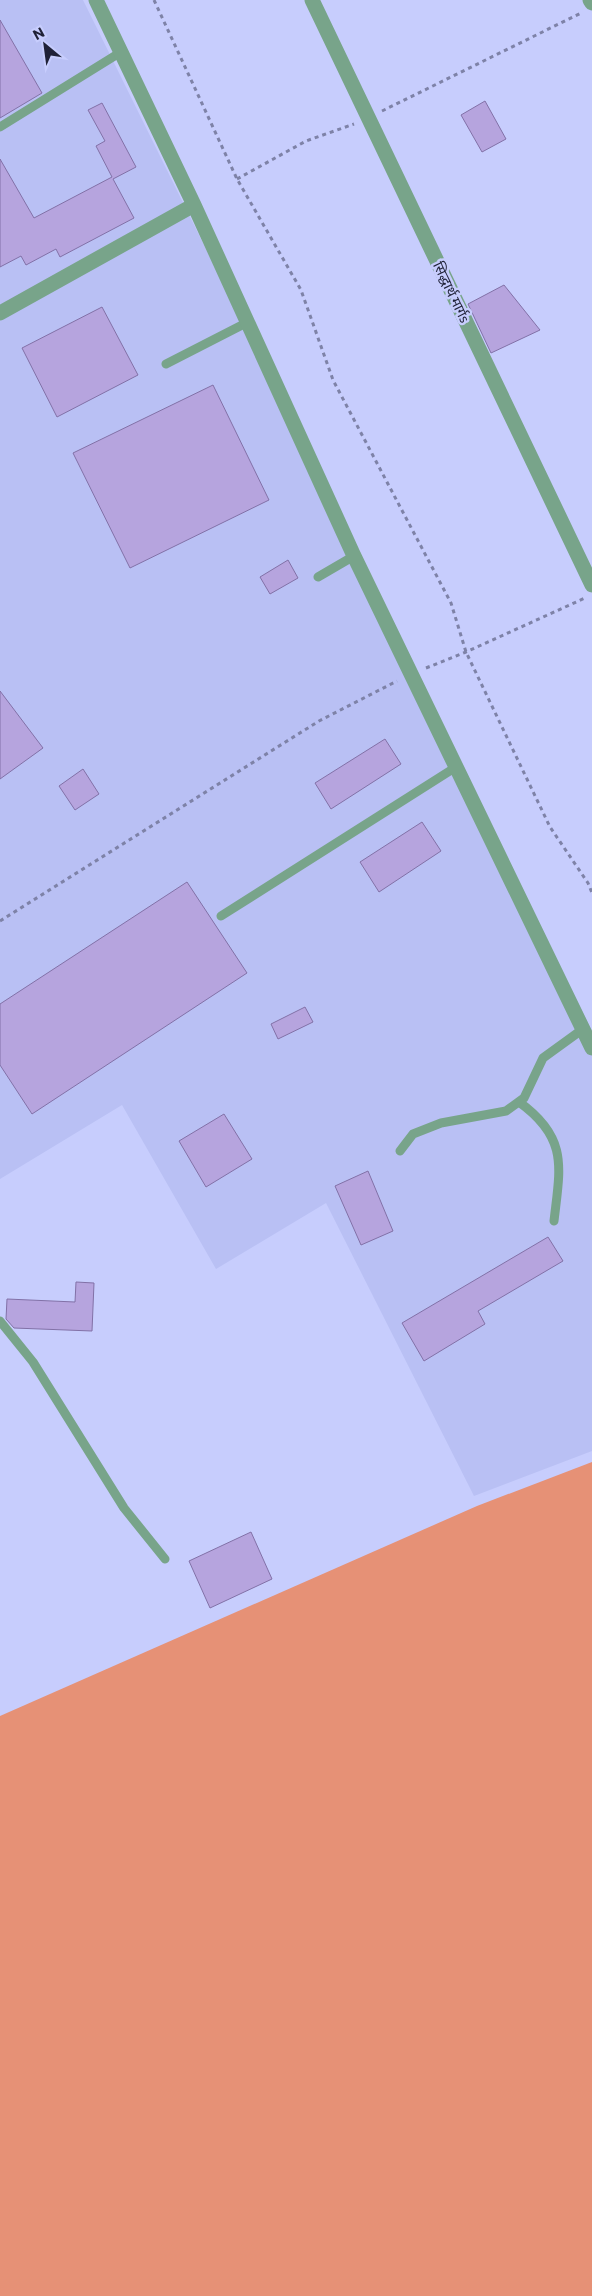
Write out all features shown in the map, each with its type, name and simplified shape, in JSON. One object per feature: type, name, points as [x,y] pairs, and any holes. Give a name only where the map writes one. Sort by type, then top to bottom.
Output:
[{"type":"street","points":[[96,0],[194,205],[354,556],[592,1048]]},
{"type":"street","name":"सिद्धार्थ मार्गs","points":[[312,0],[592,585]]},
{"type":"street","points":[[0,313],[194,205]]},
{"type":"lane","points":[[0,127],[121,52]]},
{"type":"lane","points":[[166,364],[248,322]]},
{"type":"lane","points":[[318,577],[354,556]]},
{"type":"lane","points":[[221,916],[456,767]]},
{"type":"lane","points":[[400,1151],[413,1134],[441,1123],[506,1111],[524,1098],[543,1058],[583,1029]]},
{"type":"lane","points":[[519,1102],[538,1118],[559,1151],[560,1174],[554,1222]]},
{"type":"lane","points":[[0,1321],[33,1362],[124,1508],[165,1559]]},
{"type":"path","points":[[154,0],[237,179],[302,290],[333,380],[451,603],[466,652],[550,827],[588,883],[592,893]]},
{"type":"path","points":[[237,179],[306,141],[369,118],[588,5]]},
{"type":"path","points":[[0,921],[319,721],[411,673],[466,652],[592,595]]},
{"type":"shaded area","points":[[0,0],[83,0],[592,1031],[592,1451],[474,1496],[326,1203],[216,1269],[122,1105],[0,1179]]},
{"type":"shaded area","points":[[592,1462],[592,2296],[0,2296],[0,1716],[477,1506]]},
{"type":"building","points":[[0,20],[42,93],[0,118]]},
{"type":"building","points":[[485,101],[506,139],[482,152],[461,115]]},
{"type":"building","points":[[102,103],[136,167],[113,179],[134,218],[60,257],[56,249],[26,265],[21,256],[0,267],[0,159],[34,218],[112,177],[96,146],[105,141],[88,110]]},
{"type":"building","points":[[504,285],[540,330],[491,353],[468,304]]},
{"type":"building","points":[[102,307],[138,375],[57,417],[22,348]]},
{"type":"building","points":[[213,385],[269,500],[130,568],[73,453]]},
{"type":"building","points":[[288,560],[298,578],[270,594],[260,577]]},
{"type":"building","points":[[0,691],[43,748],[0,779]]},
{"type":"building","points":[[385,739],[401,764],[331,809],[315,783]]},
{"type":"building","points":[[83,769],[99,794],[75,810],[59,786]]},
{"type":"building","points":[[422,822],[441,851],[379,892],[360,862]]},
{"type":"building","points":[[187,882],[247,973],[32,1114],[0,1065],[0,1004]]},
{"type":"building","points":[[305,1007],[313,1022],[278,1039],[271,1024]]},
{"type":"building","points":[[224,1114],[252,1159],[206,1187],[179,1141]]},
{"type":"building","points":[[368,1171],[393,1231],[361,1245],[335,1186]]},
{"type":"building","points":[[548,1237],[563,1261],[478,1311],[485,1324],[424,1361],[402,1323]]},
{"type":"building","points":[[76,1282],[94,1283],[92,1331],[14,1328],[6,1319],[7,1299],[75,1302]]},
{"type":"building","points":[[251,1532],[272,1579],[210,1608],[189,1561]]}]
